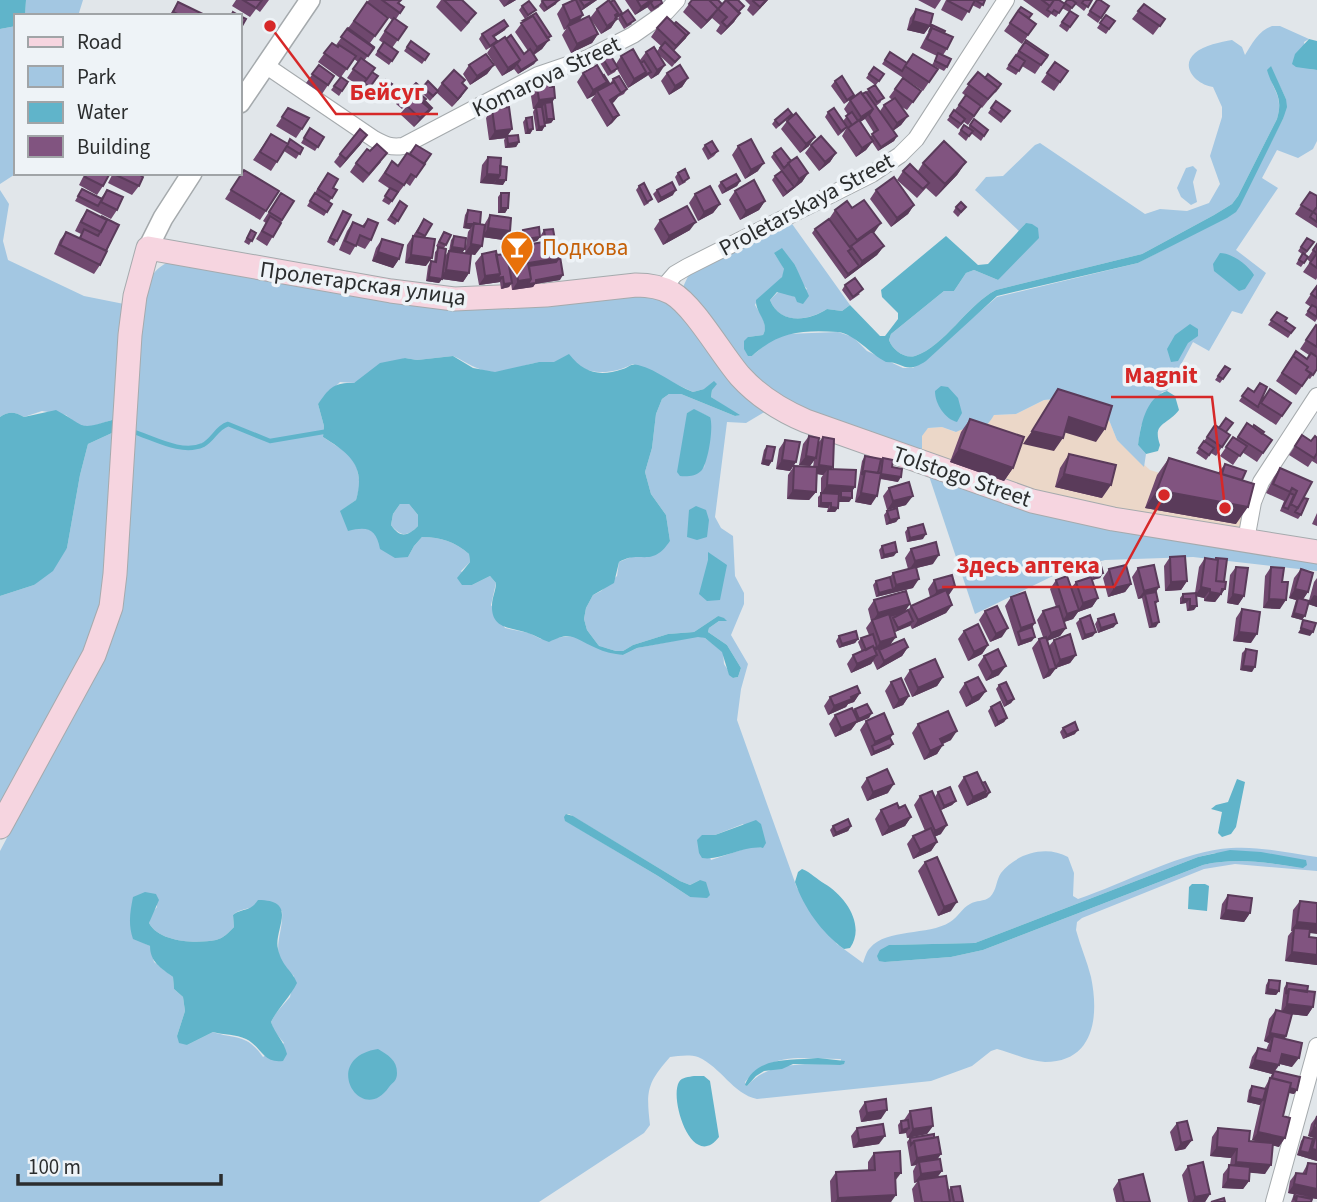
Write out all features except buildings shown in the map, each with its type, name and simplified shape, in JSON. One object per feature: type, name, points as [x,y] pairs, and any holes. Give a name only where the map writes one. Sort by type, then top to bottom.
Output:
[{"type":"main road","name":"Пролетарская улица","points":[[148,248],[391,291],[454,299],[546,295],[636,285],[663,289]]},
{"type":"main road","points":[[0,827],[94,655],[111,607],[125,394],[135,296],[148,248]]},
{"type":"main road","name":"Tolstogo Street","points":[[663,289],[683,303],[740,376],[764,399],[785,412],[981,485],[1032,501],[1113,519],[1317,552]]},
{"type":"street","points":[[242,100],[310,0]]},
{"type":"street","name":"Komarova Street","points":[[265,65],[374,139],[396,147],[538,75],[598,54],[649,25],[677,0]]},
{"type":"street","name":"Proletarskaya Street","points":[[663,289],[675,274],[687,267],[872,174],[900,155],[921,133],[1006,0]]},
{"type":"street","points":[[148,248],[163,218],[191,175]]},
{"type":"street","points":[[1246,540],[1253,502],[1261,482],[1317,396]]},
{"type":"street","points":[[1274,1202],[1317,1046]]},
{"type":"shaded area","points":[[1066,398],[1099,412],[1109,420],[1117,440],[1150,470],[1250,501],[1242,534],[1089,508],[922,456],[922,435],[928,428],[942,427],[955,432],[961,428],[976,430],[994,415],[1016,414],[1044,400]]},
{"type":"green space","points":[[26,0],[83,0],[79,14],[25,14]]},
{"type":"green space","points":[[14,26],[14,175],[0,184],[0,29]]},
{"type":"green space","points":[[1272,26],[1280,26],[1309,39],[1304,42],[1310,69],[1317,70],[1317,141],[1313,149],[1298,158],[1277,150],[1262,178],[1278,188],[1236,250],[1266,273],[1242,314],[1232,311],[1209,351],[1193,342],[1167,391],[1162,392],[1141,426],[1138,445],[1146,454],[1144,467],[1117,440],[1109,420],[1100,412],[1066,398],[1044,400],[1016,414],[994,415],[980,429],[956,432],[942,427],[928,428],[922,436],[922,456],[772,398],[683,293],[690,272],[790,221],[850,305],[842,311],[827,309],[803,318],[780,314],[770,300],[778,292],[795,297],[807,289],[801,282],[795,265],[774,253],[784,273],[755,305],[765,331],[763,335],[748,337],[752,356],[772,339],[786,334],[838,332],[853,337],[867,351],[903,368],[913,368],[997,297],[1138,263],[1235,212],[1283,119],[1286,99],[1270,66],[1271,81],[1279,103],[1277,119],[1232,204],[1142,254],[996,290],[975,305],[936,344],[915,356],[899,352],[889,340],[891,334],[944,291],[954,291],[966,273],[974,270],[998,280],[1026,223],[1019,231],[975,190],[986,177],[1003,176],[1035,145],[1040,143],[1145,214],[1160,209],[1187,211],[1209,203],[1220,184],[1210,156],[1222,117],[1222,107],[1213,87],[1201,83],[1192,75],[1189,69],[1191,58],[1203,48],[1232,40],[1242,47],[1245,55],[1259,34]]},
{"type":"green space","points":[[1193,166],[1197,170],[1193,182],[1197,202],[1191,205],[1181,197],[1177,188],[1186,168]]},
{"type":"green space","points":[[0,190],[9,204],[3,241],[8,260],[84,296],[124,304],[115,419],[87,428],[78,425],[66,415],[42,411],[24,417],[12,413],[0,417]]},
{"type":"green space","points":[[176,259],[431,302],[640,290],[673,305],[768,410],[746,423],[727,422],[715,517],[721,528],[733,536],[735,576],[744,593],[744,604],[731,635],[748,664],[737,720],[797,888],[837,944],[863,963],[869,950],[877,942],[887,937],[941,926],[953,920],[970,904],[988,899],[1001,873],[1015,860],[1032,853],[1059,853],[1068,857],[1074,873],[1073,896],[1078,899],[1174,861],[1213,850],[1263,849],[1317,857],[1317,871],[1235,864],[1204,869],[1082,918],[1077,922],[1076,930],[1091,977],[1093,1021],[1084,1045],[1062,1060],[1045,1062],[1027,1059],[997,1049],[972,1066],[931,1081],[757,1099],[741,1092],[714,1067],[698,1057],[670,1057],[650,1088],[650,1125],[644,1133],[539,1202],[0,1202],[0,851],[103,656],[140,307],[151,277]],"holes":[[[453,356],[477,368],[493,372],[542,362],[567,364],[596,372],[619,370],[633,364],[693,392],[712,390],[711,397],[738,415],[681,394],[669,394],[662,399],[656,414],[652,448],[645,472],[651,494],[666,515],[670,541],[619,562],[617,576],[593,595],[584,619],[587,630],[599,646],[574,636],[541,639],[529,633],[505,628],[491,605],[496,583],[490,576],[472,585],[461,571],[470,562],[469,554],[453,543],[422,537],[408,557],[378,538],[372,529],[347,522],[341,511],[356,500],[360,486],[357,468],[350,455],[323,437],[324,426],[318,404],[340,382],[354,383],[405,358],[417,360]],[[694,410],[710,417],[704,468],[687,413]],[[718,616],[719,621],[709,628],[708,632],[727,645],[741,668],[738,677],[733,678],[724,664],[723,652],[698,636],[637,648],[623,655],[602,647],[623,651],[668,634],[694,632]],[[566,814],[680,881],[690,885],[700,880],[690,897],[566,821]],[[743,824],[763,848],[753,846],[711,860],[702,835],[715,835]],[[1215,853],[1303,868],[1241,861],[1203,865],[983,950],[951,957],[885,962],[889,945],[975,943],[1198,857]],[[156,894],[157,907],[151,914],[149,923],[161,934],[178,940],[198,942],[221,938],[234,927],[233,915],[244,909],[282,911],[278,953],[294,976],[290,997],[271,1022],[274,1031],[284,1043],[263,1057],[257,1049],[241,1038],[213,1032],[187,1045],[177,1036],[185,1011],[183,997],[174,989],[173,977],[154,962],[150,946],[142,942]],[[798,1058],[841,1059],[840,1065],[802,1064],[778,1068],[766,1072],[747,1086],[745,1082],[756,1071],[776,1062]]]},
{"type":"green space","points":[[114,432],[105,575],[100,605],[85,651],[0,806],[0,596],[34,585],[67,548],[88,444]]},
{"type":"green space","points":[[927,470],[1317,557],[1317,571],[1193,557],[1105,560],[1057,574],[975,614]]},
{"type":"green space","points":[[400,504],[409,504],[418,515],[418,526],[407,534],[398,532],[391,525],[393,514]]},
{"type":"water","points":[[0,0],[26,0],[25,14],[14,14],[14,26],[0,29]]},
{"type":"water","points":[[1309,39],[1317,41],[1317,70],[1292,64],[1295,54]]},
{"type":"water","points":[[1271,66],[1287,107],[1240,206],[1227,218],[1138,263],[997,296],[926,361],[913,367],[886,362],[850,336],[838,332],[792,334],[772,341],[752,356],[748,356],[744,349],[744,341],[748,337],[763,335],[765,330],[756,300],[782,277],[784,269],[774,253],[782,248],[795,265],[809,296],[803,304],[797,302],[795,297],[777,292],[770,300],[781,314],[804,318],[827,309],[842,311],[850,305],[880,336],[885,336],[898,319],[898,313],[882,297],[881,290],[946,236],[978,265],[988,264],[1026,223],[1038,228],[1039,238],[998,280],[974,270],[966,273],[954,291],[944,291],[891,334],[889,340],[893,347],[903,355],[911,357],[936,344],[975,305],[996,290],[1142,254],[1214,215],[1232,204],[1238,196],[1277,119],[1278,98],[1267,70]]},
{"type":"water","points":[[1220,253],[1239,260],[1254,275],[1245,289],[1239,291],[1214,271],[1213,264]]},
{"type":"water","points":[[1190,324],[1198,329],[1198,336],[1188,343],[1178,361],[1171,362],[1167,349],[1175,335]]},
{"type":"water","points":[[569,354],[586,369],[599,373],[638,365],[693,392],[704,389],[714,381],[717,384],[711,397],[740,415],[735,416],[681,394],[669,394],[662,399],[656,414],[652,448],[645,472],[651,494],[666,515],[670,541],[651,557],[634,557],[619,562],[614,583],[593,595],[584,619],[587,630],[599,646],[623,651],[668,634],[694,632],[718,616],[724,618],[727,621],[719,621],[709,628],[708,632],[727,645],[741,668],[738,677],[729,675],[722,652],[705,638],[637,648],[623,655],[602,651],[573,637],[557,638],[549,642],[504,626],[495,619],[493,613],[496,583],[490,576],[472,585],[462,585],[457,578],[470,562],[469,554],[458,546],[442,539],[422,537],[408,557],[395,558],[380,549],[370,530],[348,531],[340,511],[356,500],[359,478],[348,455],[323,437],[324,426],[318,404],[329,390],[337,385],[354,383],[380,363],[405,358],[417,360],[453,356],[473,368],[495,372],[539,362],[554,362]],"holes":[[[400,504],[409,504],[418,515],[418,526],[407,534],[401,534],[391,525],[393,514]]]},
{"type":"water","points":[[941,386],[948,387],[958,398],[962,413],[957,422],[949,418],[939,406],[935,391]]},
{"type":"water","points":[[1167,391],[1175,396],[1179,410],[1159,428],[1158,451],[1146,454],[1138,445],[1145,413],[1154,400]]},
{"type":"water","points":[[694,409],[710,417],[708,453],[699,473],[680,476],[677,472],[687,413]]},
{"type":"water","points":[[56,410],[88,426],[115,419],[114,432],[88,444],[67,548],[53,571],[34,585],[0,596],[0,417],[12,413],[24,417]]},
{"type":"water","points":[[696,506],[706,510],[709,520],[707,537],[697,540],[687,537],[689,510]]},
{"type":"water","points":[[708,552],[727,565],[720,600],[707,601],[699,594]]},
{"type":"water","points":[[1237,779],[1245,782],[1236,827],[1231,834],[1222,837],[1218,833],[1222,812],[1211,809],[1228,802]]},
{"type":"water","points":[[566,814],[680,881],[690,885],[700,880],[706,882],[710,895],[707,898],[690,897],[565,821]]},
{"type":"water","points":[[756,820],[761,824],[766,843],[763,848],[702,858],[697,840],[702,835],[715,835]]},
{"type":"water","points":[[1230,850],[1306,860],[1307,865],[1303,868],[1241,861],[1203,865],[983,950],[951,957],[885,962],[879,961],[877,956],[880,950],[889,945],[975,943],[1198,857]]},
{"type":"water","points":[[802,869],[832,889],[846,903],[856,930],[850,948],[844,949],[836,943],[821,928],[809,910],[795,882]]},
{"type":"water","points":[[1192,884],[1209,886],[1207,911],[1188,909],[1189,887]]},
{"type":"water","points":[[145,892],[156,894],[159,900],[149,923],[154,929],[169,938],[188,941],[221,938],[234,927],[233,915],[252,907],[258,900],[271,901],[278,905],[282,917],[278,949],[297,983],[271,1022],[286,1049],[287,1054],[283,1061],[271,1060],[251,1042],[234,1035],[213,1032],[187,1045],[179,1043],[177,1036],[185,1011],[183,997],[174,989],[173,977],[154,960],[150,946],[133,939],[131,934],[133,897]]},
{"type":"water","points":[[378,1049],[394,1061],[397,1076],[378,1098],[367,1100],[351,1087],[348,1076],[351,1064],[360,1055]]},
{"type":"water","points":[[818,1058],[845,1061],[840,1065],[793,1064],[782,1069],[764,1071],[745,1085],[750,1075],[766,1064]]},
{"type":"water","points":[[694,1076],[704,1076],[710,1081],[719,1137],[709,1145],[700,1146],[692,1139],[685,1129],[677,1103],[679,1082]]},
{"type":"waterway","points":[[131,431],[185,448],[203,445],[228,424],[270,441],[329,431]]},
{"type":"place","name":"Бейсуг","points":[[270,26]]},
{"type":"place","name":"Подкова","points":[[517,277]]},
{"type":"place","name":"Здесь аптека","points":[[1164,495]]},
{"type":"place","name":"Magnit","points":[[1225,508]]}]
